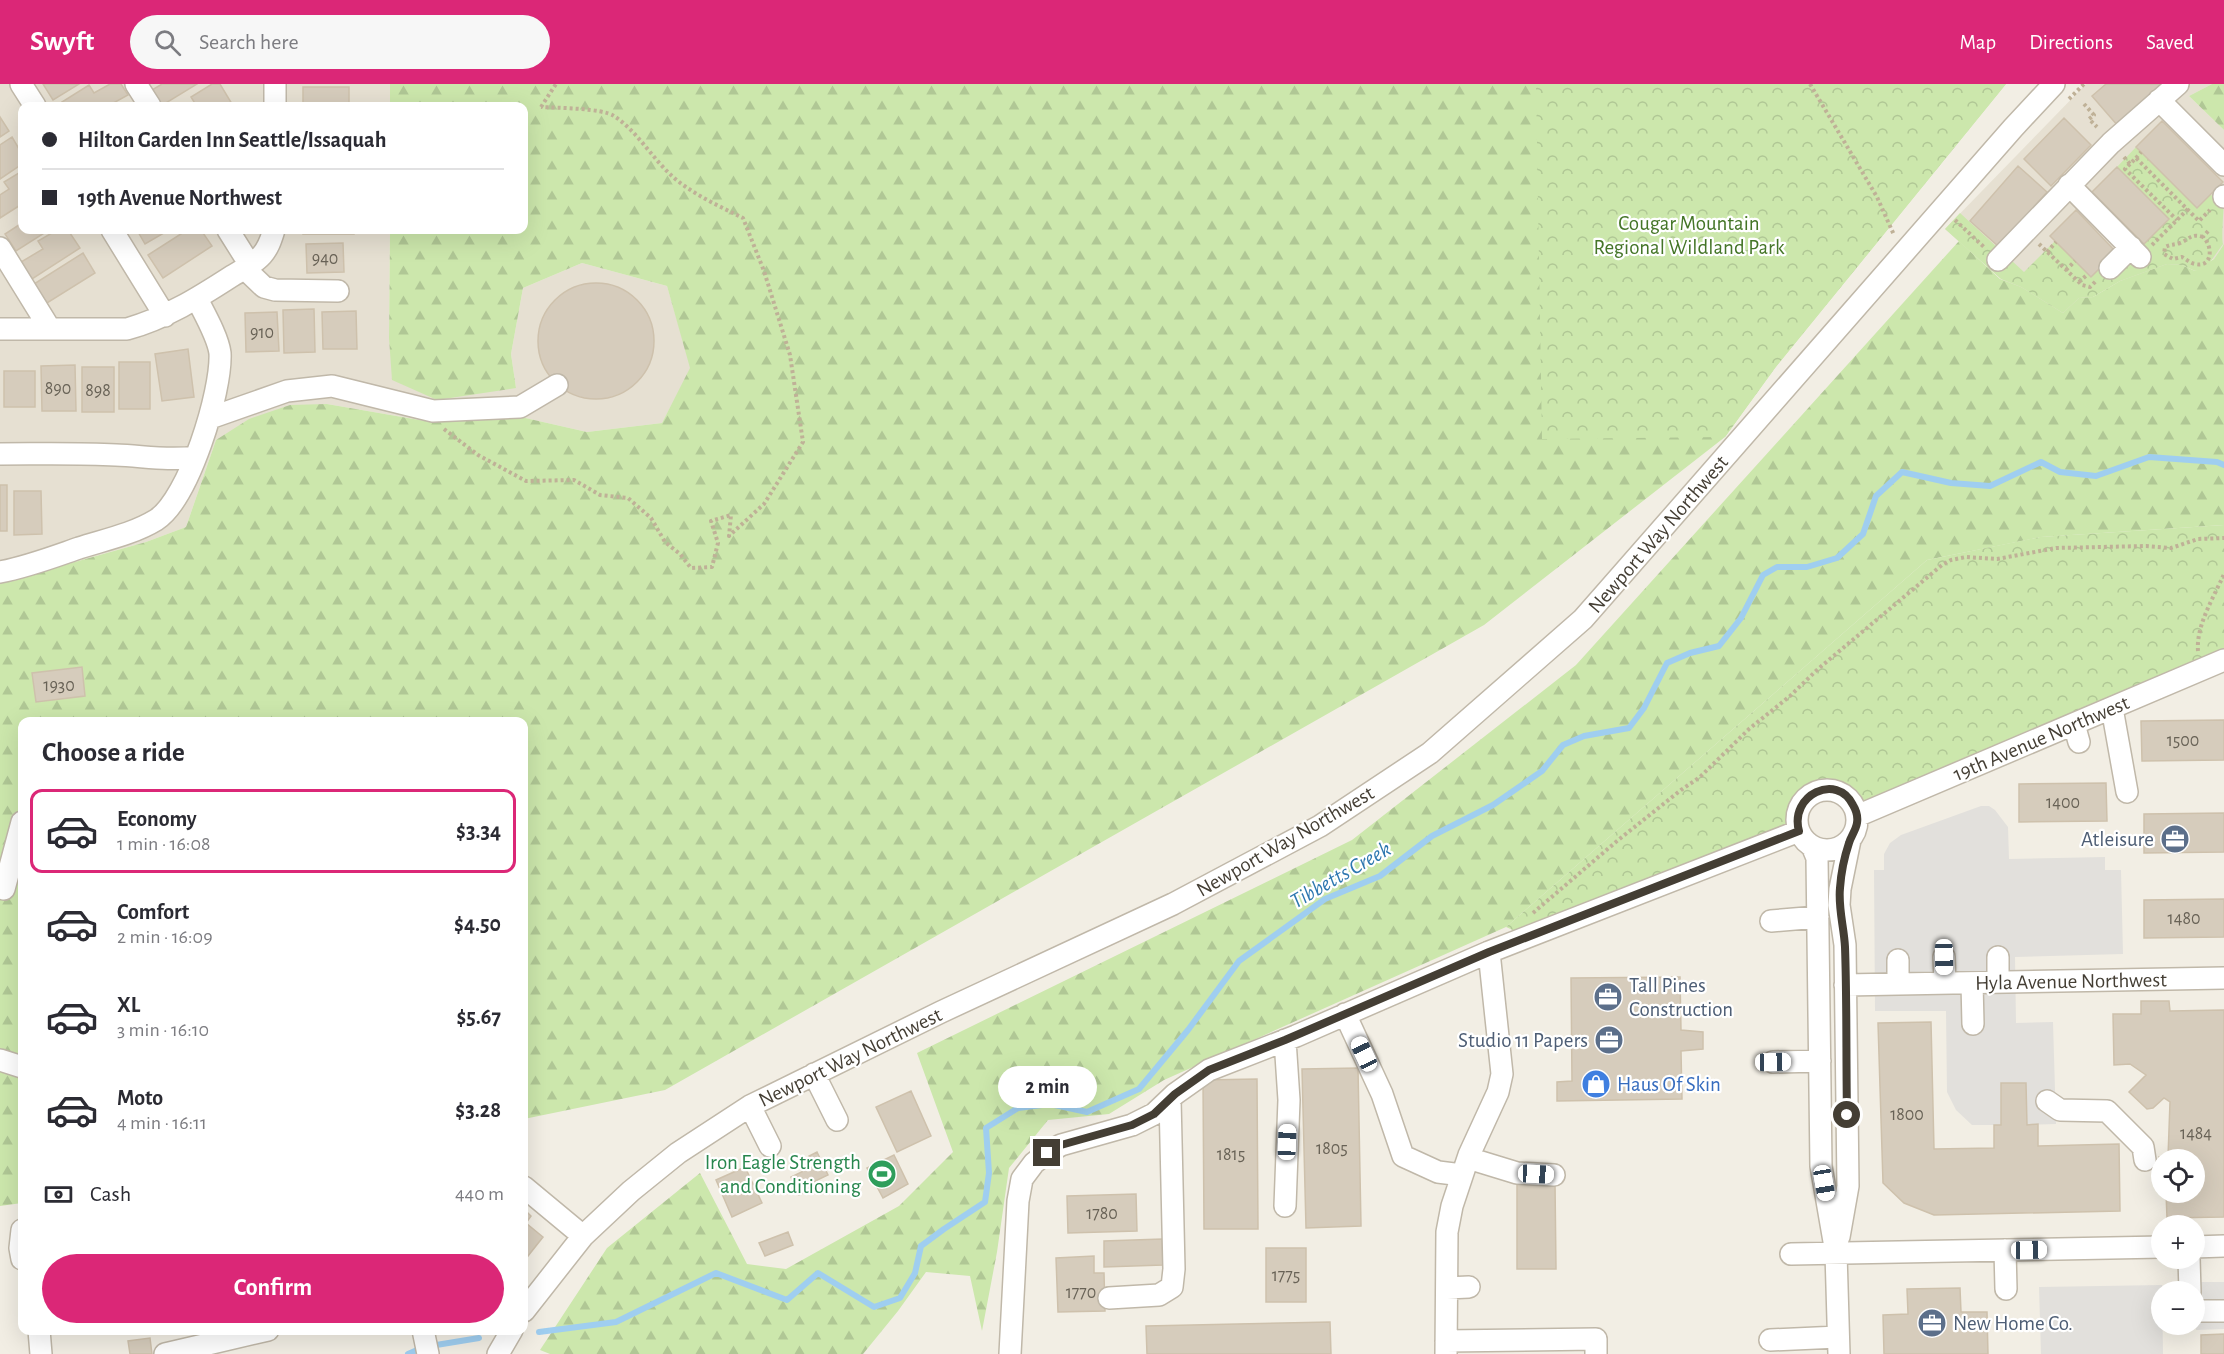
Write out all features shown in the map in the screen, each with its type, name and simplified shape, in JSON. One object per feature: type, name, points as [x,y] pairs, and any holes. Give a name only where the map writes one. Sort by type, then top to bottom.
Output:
[{"type":"street","points":[[21,84],[32,102]]},
{"type":"street","points":[[136,84],[147,102]]},
{"type":"street","points":[[275,84],[275,102]]},
{"type":"street","name":"Newport Way Northwest","points":[[528,1303],[583,1236],[630,1191],[678,1153],[750,1106],[1173,904],[1320,826],[1430,753],[1583,619],[2054,84]]},
{"type":"street","points":[[1998,260],[2111,143],[2178,84]]},
{"type":"street","points":[[2159,100],[2224,165]]},
{"type":"street","points":[[2069,185],[2135,252],[2110,268]]},
{"type":"street","points":[[114,234],[165,316]]},
{"type":"street","points":[[230,234],[247,267],[264,288],[338,291]]},
{"type":"street","points":[[0,329],[128,329],[165,316],[197,299],[247,267],[269,246],[273,234]]},
{"type":"street","points":[[0,248],[50,329]]},
{"type":"street","points":[[0,573],[118,536],[156,519],[168,508],[184,483],[210,418],[220,366],[219,350],[197,299]]},
{"type":"street","points":[[210,418],[287,391],[332,386],[433,411],[520,407],[557,385]]},
{"type":"street","points":[[0,454],[115,455],[174,460],[195,457]]},
{"type":"street","name":"19th Avenue Northwest","points":[[1857,816],[2077,733],[2112,708],[2215,664]]},
{"type":"street","points":[[2112,708],[2127,792]]},
{"type":"street","points":[[1770,1340],[1838,1345],[1836,1253],[1821,1166],[1817,858],[1797,819],[1800,807],[1806,798],[1817,791],[1834,790],[1851,801],[1857,816],[1857,824],[1850,840],[1840,889],[1839,905],[1845,945],[1848,1186],[1836,1253]]},
{"type":"street","points":[[1010,1354],[1018,1201],[1022,1179],[1034,1163],[1061,1145],[1132,1125],[1154,1114],[1209,1070],[1285,1040],[1489,952],[1805,838]]},
{"type":"street","points":[[1805,838],[1819,849],[1836,849],[1850,840]]},
{"type":"street","points":[[9,887],[18,842]]},
{"type":"street","points":[[1771,921],[1818,917]]},
{"type":"street","points":[[1489,952],[1502,1074],[1495,1101],[1465,1166],[1452,1206],[1457,1231],[1447,1288],[1446,1347],[1596,1339],[1596,1354]]},
{"type":"street","points":[[1944,957],[1945,983]]},
{"type":"street","points":[[1998,957],[1998,982]]},
{"type":"street","points":[[1898,960],[1898,984]]},
{"type":"street","name":"Hyla Avenue Northwest","points":[[1845,985],[2224,978]]},
{"type":"street","points":[[1972,983],[1973,1024]]},
{"type":"street","points":[[1345,1014],[1382,1094],[1403,1156],[1438,1172],[1465,1166],[1554,1175]]},
{"type":"street","points":[[1285,1040],[1289,1100],[1285,1206]]},
{"type":"street","points":[[0,1060],[18,1066]]},
{"type":"street","points":[[1773,1062],[1820,1061]]},
{"type":"street","points":[[814,1074],[837,1120]]},
{"type":"street","points":[[1109,1298],[1159,1295],[1172,1287],[1174,1269],[1170,1099]]},
{"type":"street","points":[[2047,1101],[2060,1110],[2107,1111],[2143,1147],[2145,1160]]},
{"type":"street","points":[[750,1106],[770,1146]]},
{"type":"street","points":[[528,1189],[583,1236]]},
{"type":"street","points":[[2205,1247],[2224,1246]]},
{"type":"street","points":[[1791,1254],[2151,1247]]},
{"type":"street","points":[[2005,1250],[2006,1288]]},
{"type":"street","points":[[1447,1288],[1469,1287]]},
{"type":"street","points":[[2205,1311],[2224,1311]]},
{"type":"street","points":[[39,1335],[41,1354]]},
{"type":"street","points":[[165,1354],[247,1335]]},
{"type":"street","points":[[498,1354],[509,1335]]},
{"type":"path","points":[[439,426],[478,455],[526,480],[574,480],[600,495],[628,498],[651,518],[665,542],[680,554],[691,568],[712,567],[718,543],[711,522],[731,515],[729,536],[764,504],[803,442],[790,356],[764,271],[743,218],[708,200],[672,176],[641,141],[613,115],[572,108],[541,107],[556,84]]},
{"type":"path","points":[[1810,84],[1877,197],[1903,254]]},
{"type":"path","points":[[2075,93],[2084,84]]},
{"type":"path","points":[[2084,104],[2094,115],[2089,119],[2097,127]]},
{"type":"path","points":[[2141,153],[2125,169],[2127,173],[2177,220]]},
{"type":"path","points":[[2122,155],[2130,164]]},
{"type":"path","points":[[2136,158],[2199,220],[2224,196]]},
{"type":"path","points":[[2156,178],[2162,172]]},
{"type":"path","points":[[2169,191],[2174,185]]},
{"type":"path","points":[[2135,252],[2155,242],[2188,209]]},
{"type":"path","points":[[1954,219],[1979,243]]},
{"type":"path","points":[[2203,237],[2209,230]]},
{"type":"path","points":[[2025,231],[2079,282],[2090,287],[2110,268]]},
{"type":"path","points":[[2155,242],[2164,254],[2173,259],[2181,257],[2194,264],[2199,264],[2208,258],[2211,247],[2203,237],[2190,236],[2178,244],[2169,245],[2164,251]]},
{"type":"path","points":[[2047,252],[2056,242]]},
{"type":"path","points":[[2066,270],[2074,261]]},
{"type":"path","points":[[2079,282],[2088,274]]},
{"type":"path","points":[[1528,937],[1522,921],[1681,790],[1700,777],[1749,729],[1942,565],[1959,558],[1997,559],[2056,548],[2146,546],[2171,548],[2198,539],[2224,538]]},
{"type":"path","points":[[2215,664],[2198,650],[2198,639],[2224,574]]},
{"type":"shaded area","points":[[0,84],[390,84],[390,102],[18,102],[18,234],[390,234],[389,338],[516,388],[511,354],[523,288],[582,263],[667,286],[691,368],[662,423],[587,432],[521,417],[431,422],[327,404],[216,440],[186,527],[146,542],[0,583]]},
{"type":"shaded area","points":[[2086,84],[2212,84],[2189,96],[2224,130],[2224,244],[2214,259],[2120,281],[2063,313],[2001,279],[1945,229]]},
{"type":"shaded area","points":[[1981,806],[1989,806],[1995,810],[2008,827],[2009,859],[2105,857],[2105,870],[2121,870],[2123,954],[2015,957],[2016,1023],[2053,1022],[2056,1124],[2027,1125],[2026,1083],[2001,1084],[2001,1125],[1972,1125],[1956,1110],[1947,1092],[1946,1011],[1875,1011],[1874,870],[1884,870],[1884,854],[1890,843],[1901,835]]},
{"type":"shaded area","points":[[2205,1282],[2224,1282],[2224,1329],[2205,1330]]},
{"type":"shaded area","points":[[2151,1285],[2151,1335],[2163,1335],[2163,1354],[2041,1354],[2039,1287]]},
{"type":"green space","points":[[390,84],[2006,84],[1775,368],[1725,437],[1484,625],[665,1090],[528,1118],[528,717],[18,717],[18,1204],[0,1206],[0,583],[146,542],[186,527],[216,440],[249,419],[290,405],[327,404],[431,422],[521,417],[587,432],[662,423],[690,368],[667,286],[582,263],[523,288],[511,354],[516,388],[437,400],[392,380],[389,338],[390,234],[528,234],[528,102],[390,102]]},
{"type":"green space","name":"Cougar Mountain Regional Wildland Park","points":[[1536,84],[2006,84],[1775,368],[1725,437],[1542,439]]},
{"type":"green space","points":[[2212,84],[2224,84],[2224,130],[2189,96]]},
{"type":"green space","points":[[2136,147],[2197,208],[2210,195],[2224,197],[2223,244],[2206,268],[2195,271],[2182,265],[2167,264],[2120,281],[2093,297],[2079,298],[2063,313],[2021,287],[2001,279],[1945,229],[1960,213],[2024,272],[2055,241],[2091,277],[2134,234],[2144,244],[2169,219],[2117,167]]},
{"type":"green space","points":[[1959,241],[2000,279],[2021,287],[2063,313],[2079,298],[2093,297],[2120,281],[2167,264],[2182,265],[2195,271],[2214,259],[2224,244],[2224,525],[2041,537],[1927,560],[1506,927],[1164,1080],[1109,1114],[1048,1120],[1009,1168],[997,1252],[982,1331],[970,1276],[926,1272],[863,1354],[550,1354],[540,1350],[607,1248],[700,1173],[747,1264],[786,1269],[899,1206],[953,1152],[917,1053],[1352,840],[1576,665]]},
{"type":"green space","points":[[2224,525],[2224,660],[1854,806],[1837,791],[1818,791],[1803,803],[1798,825],[1528,937],[1506,927],[1927,560],[2040,537]]},
{"type":"building","points":[[43,84],[79,84],[53,100]]},
{"type":"building","points":[[110,84],[121,84],[128,95],[115,102],[62,102],[89,85],[94,93]]},
{"type":"building","points":[[162,84],[197,84],[168,102],[159,102],[152,90]]},
{"type":"building","points":[[212,84],[220,84],[231,102],[194,102],[191,97]]},
{"type":"building","points":[[2106,84],[2166,84],[2118,126],[2092,96]]},
{"type":"building","points":[[303,87],[349,87],[349,102],[303,102]]},
{"type":"building","points":[[0,117],[9,131],[0,137]]},
{"type":"building","points":[[2064,118],[2091,145],[2051,186],[2024,159]]},
{"type":"building","points":[[2162,121],[2223,182],[2197,208],[2136,147]]},
{"type":"building","points":[[12,137],[18,147],[18,167],[0,179],[0,145]]},
{"type":"building","points":[[2018,166],[2047,192],[1999,247],[1970,221]]},
{"type":"building","points":[[2117,167],[2169,219],[2144,244],[2092,192]]},
{"type":"building","points":[[18,173],[18,207],[0,218],[0,195],[9,189],[4,182]]},
{"type":"building","points":[[2076,210],[2116,252],[2091,277],[2050,236]]},
{"type":"building","points":[[18,226],[18,234],[43,234],[16,251],[5,234]]},
{"type":"building","points":[[50,234],[71,234],[80,248],[32,279],[21,262],[43,249],[38,241]]},
{"type":"building","points":[[139,234],[162,234],[145,244]]},
{"type":"building","points":[[181,234],[204,234],[212,246],[163,278],[148,255]]},
{"type":"building","points":[[343,243],[344,272],[307,273],[306,244]]},
{"type":"building","points":[[83,253],[95,273],[47,303],[34,284]]},
{"type":"building","points":[[596,283],[618,288],[637,300],[649,319],[654,341],[649,363],[637,382],[618,394],[596,399],[574,394],[555,382],[543,363],[538,341],[543,319],[555,300],[574,288]]},
{"type":"building","points":[[314,309],[315,352],[284,353],[283,310]]},
{"type":"building","points":[[356,311],[357,349],[323,349],[322,312]]},
{"type":"building","points":[[277,312],[279,351],[246,352],[245,313]]},
{"type":"building","points":[[188,349],[194,397],[162,401],[155,354]]},
{"type":"building","points":[[119,362],[150,362],[150,409],[119,409]]},
{"type":"building","points":[[75,365],[76,411],[42,411],[41,366]]},
{"type":"building","points":[[82,367],[114,367],[114,412],[82,412]]},
{"type":"building","points":[[4,371],[35,371],[35,407],[4,407]]},
{"type":"building","points":[[0,485],[7,485],[7,531],[0,531]]},
{"type":"building","points":[[14,491],[41,491],[42,534],[14,535]]},
{"type":"building","points":[[82,667],[85,696],[36,702],[32,673]]},
{"type":"building","points":[[2224,720],[2224,760],[2142,761],[2141,721]]},
{"type":"building","points":[[2106,783],[2107,821],[2019,822],[2019,784]]},
{"type":"building","points":[[2224,813],[2224,852],[2144,853],[2144,814]]},
{"type":"building","points":[[2224,899],[2224,937],[2144,938],[2144,900]]},
{"type":"building","points":[[1680,977],[1681,1030],[1703,1032],[1703,1049],[1681,1051],[1682,1099],[1557,1101],[1557,1082],[1572,1081],[1571,978]]},
{"type":"building","points":[[2141,1001],[2169,1001],[2170,1011],[2224,1010],[2224,1217],[2167,1215],[2166,1203],[2205,1203],[2205,1149],[2168,1149],[2170,1102],[2164,1098],[2153,1108],[2147,1109],[2129,1092],[2146,1075],[2130,1064],[2114,1065],[2113,1014],[2141,1014]]},
{"type":"building","points":[[1931,1022],[1934,1149],[1994,1148],[1994,1125],[2001,1125],[2001,1083],[2026,1083],[2027,1125],[2038,1124],[2038,1146],[2119,1144],[2120,1211],[1934,1215],[1904,1203],[1883,1183],[1878,1023]]},
{"type":"building","points":[[1358,1068],[1361,1226],[1306,1228],[1302,1069]]},
{"type":"building","points":[[1257,1079],[1258,1229],[1204,1229],[1203,1080]]},
{"type":"building","points":[[911,1091],[931,1136],[897,1152],[876,1107]]},
{"type":"building","points":[[817,1152],[828,1175],[811,1183],[814,1188],[799,1195],[791,1177],[814,1166],[809,1156]]},
{"type":"building","points":[[894,1155],[908,1184],[883,1198],[867,1168]]},
{"type":"building","points":[[745,1167],[762,1203],[732,1217],[716,1180]]},
{"type":"building","points":[[1517,1182],[1555,1182],[1556,1269],[1517,1269]]},
{"type":"building","points":[[1136,1194],[1137,1231],[1068,1233],[1067,1196]]},
{"type":"building","points":[[528,1225],[543,1237],[528,1256]]},
{"type":"building","points":[[788,1232],[793,1245],[765,1256],[759,1243]]},
{"type":"building","points":[[1162,1239],[1163,1265],[1104,1267],[1104,1241]]},
{"type":"building","points":[[1266,1248],[1306,1248],[1306,1302],[1266,1302]]},
{"type":"building","points":[[1094,1256],[1094,1273],[1104,1273],[1105,1311],[1058,1312],[1056,1258]]},
{"type":"building","points":[[1960,1288],[1961,1312],[1987,1312],[1988,1354],[1884,1354],[1883,1315],[1908,1314],[1907,1289]]},
{"type":"building","points":[[1330,1322],[1331,1354],[1147,1354],[1146,1326]]},
{"type":"building","points":[[2224,1334],[2224,1354],[2201,1354],[2201,1335]]},
{"type":"building","points":[[150,1338],[152,1354],[130,1354],[128,1341]]},
{"type":"waterway","name":"Tibbetts Creek","points":[[539,1332],[616,1322],[716,1273],[787,1300],[818,1273],[874,1307],[900,1298],[915,1273],[921,1246],[985,1202],[989,1173],[986,1128],[1018,1108],[1050,1104],[1087,1112],[1139,1089],[1188,1030],[1239,961],[1325,899],[1380,876],[1432,836],[1493,805],[1542,771],[1563,745],[1584,736],[1629,728],[1644,708],[1667,663],[1690,653],[1719,646],[1741,618],[1763,575],[1777,567],[1807,567],[1837,558],[1863,534],[1876,496],[1902,472],[1951,483],[1990,486],[2041,462],[2060,472],[2096,476],[2149,457],[2217,462],[2224,465]]},
{"type":"waterway","name":"Tibbetts Creek","points":[[408,1354],[424,1347],[479,1338]]},
{"type":"place","name":"Atleisure","points":[[2175,839]]},
{"type":"place","name":"Tall Pines Construction","points":[[1608,997]]},
{"type":"place","name":"Studio 11 Papers","points":[[1609,1040]]},
{"type":"place","name":"Haus Of Skin","points":[[1596,1084]]},
{"type":"place","name":"Iron Eagle Strength and Conditioning","points":[[882,1174]]},
{"type":"place","name":"New Home Co.","points":[[1932,1323]]},
{"type":"route","points":[[1047,1153],[1061,1145],[1132,1125],[1154,1114],[1175,1094],[1209,1070],[1285,1040],[1489,952],[1799,831],[1797,819],[1800,807],[1811,794],[1824,790],[1834,790],[1848,797],[1857,816],[1857,824],[1845,858],[1839,905],[1845,945],[1847,1115]]}]
